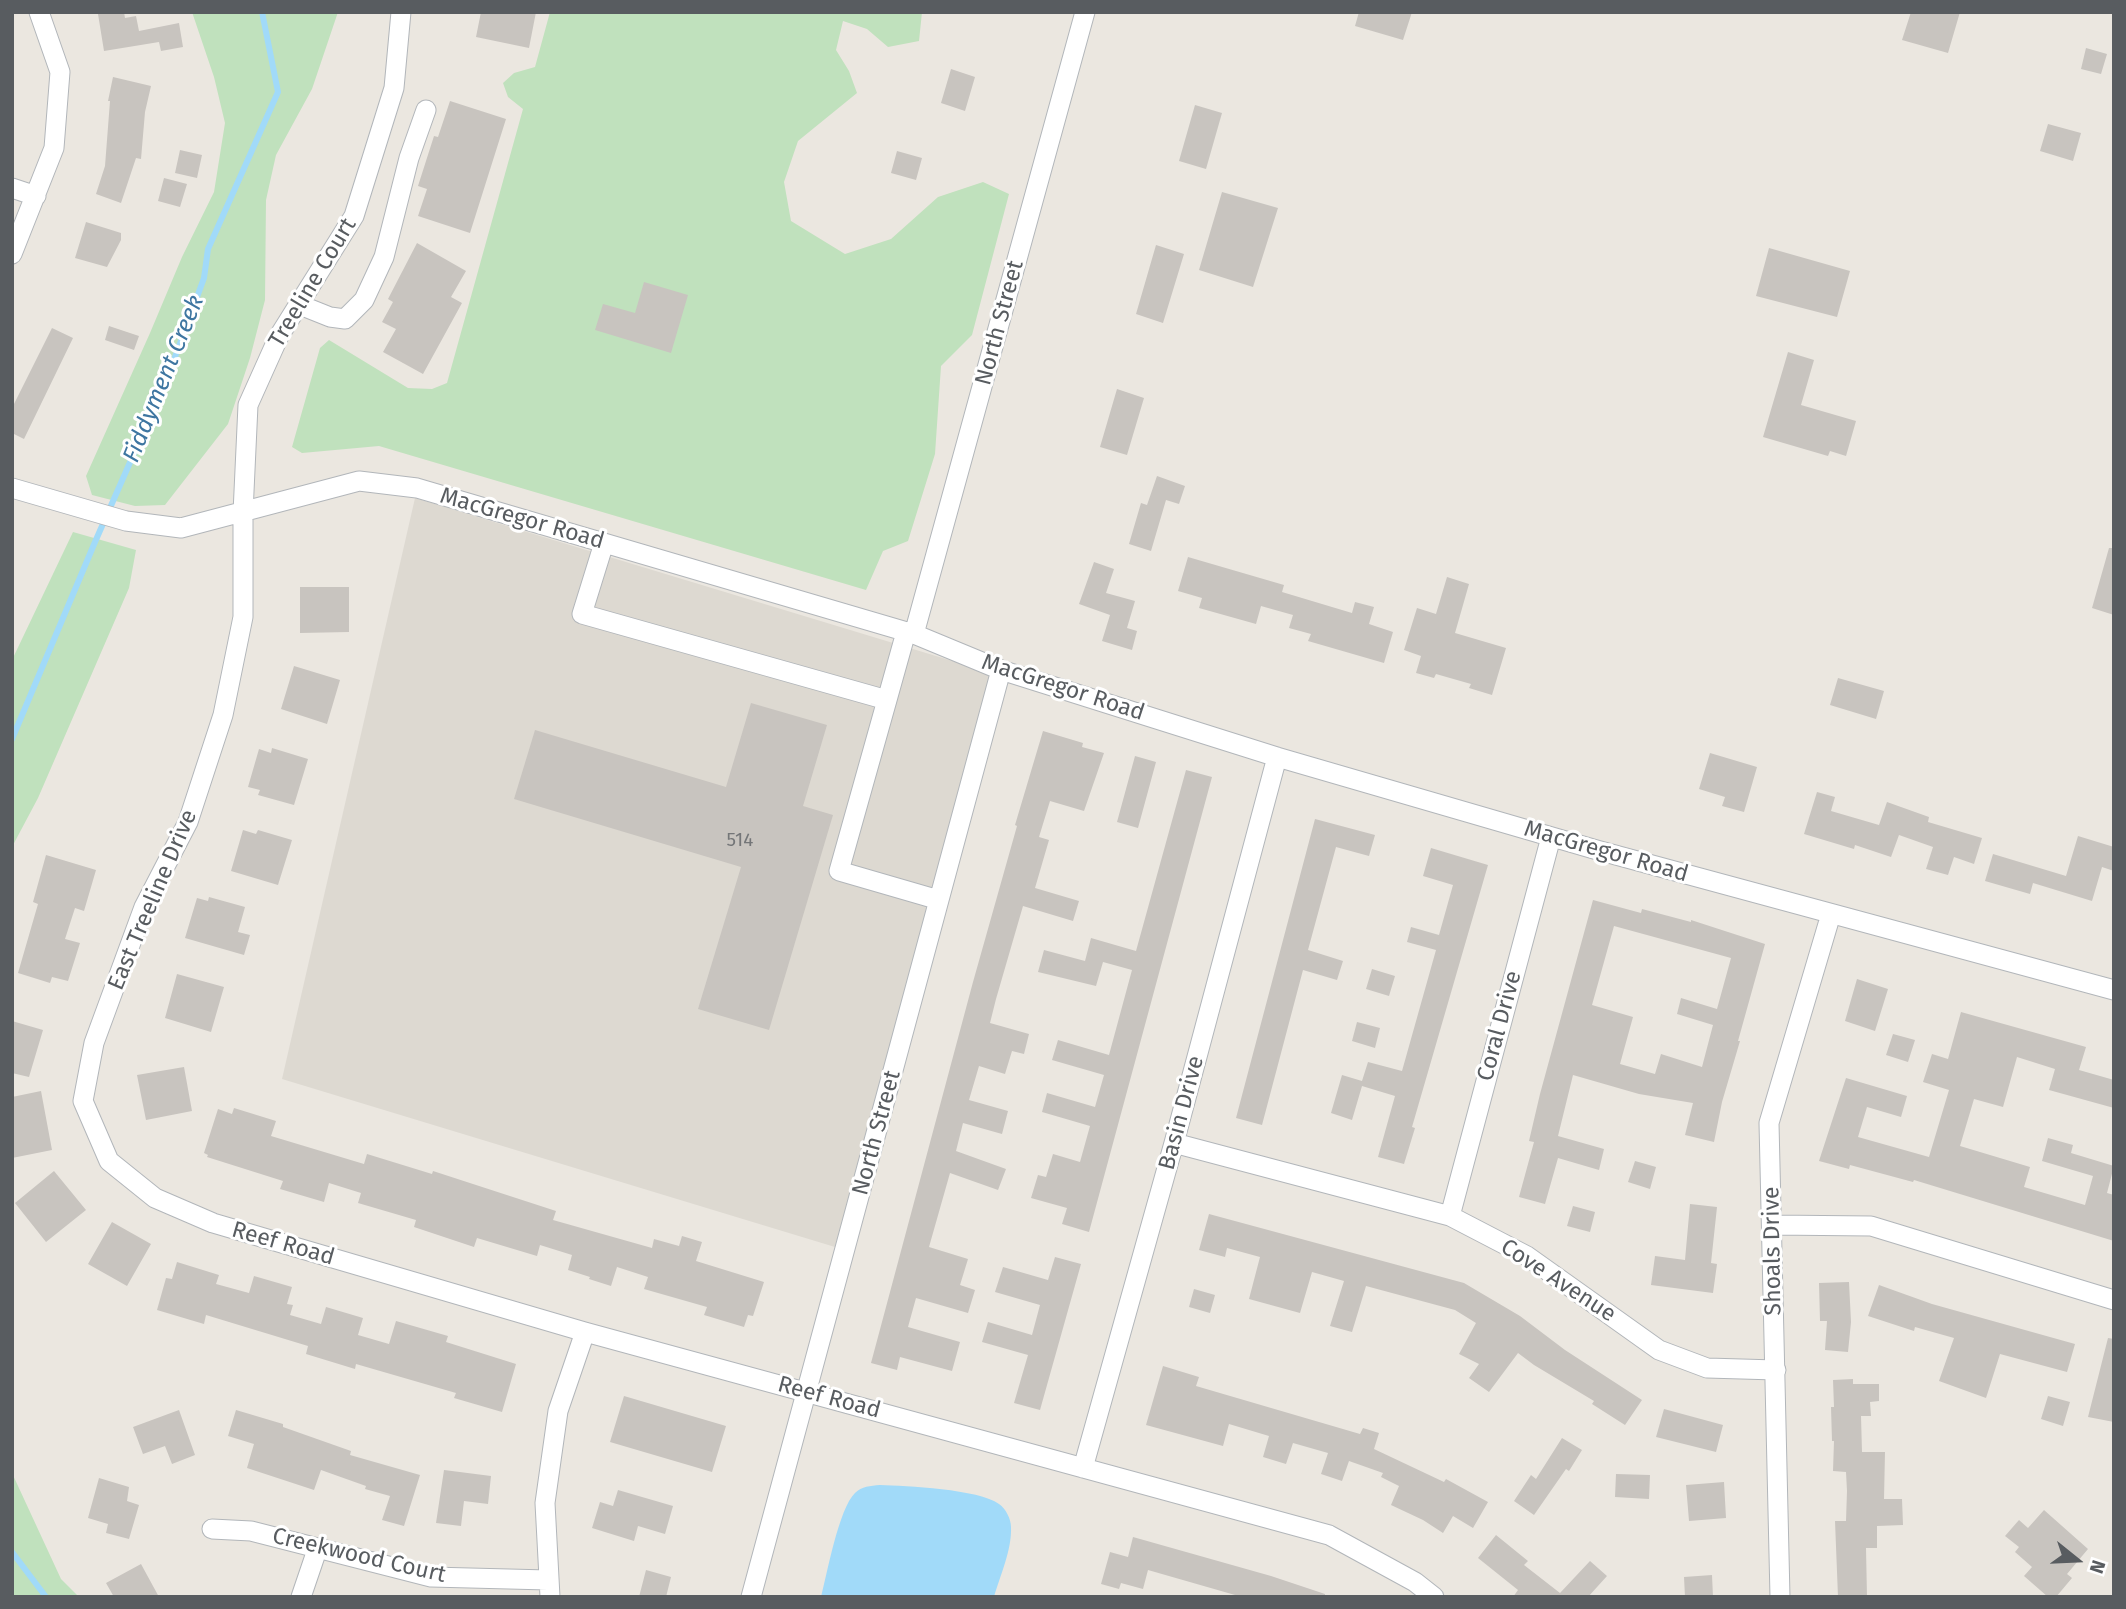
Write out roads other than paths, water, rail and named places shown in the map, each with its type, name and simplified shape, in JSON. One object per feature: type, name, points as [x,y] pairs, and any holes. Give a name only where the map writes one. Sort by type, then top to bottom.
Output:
[{"type":"street","points":[[12,254],[54,148],[60,72],[39,12]]},
{"type":"street","name":"Treeline Court","points":[[243,513],[248,405],[279,336],[354,216],[394,88],[401,12]]},
{"type":"street","name":"North Street","points":[[939,900],[839,871],[887,699],[910,633],[1085,12]]},
{"type":"street","points":[[300,305],[330,317],[345,319],[364,300],[384,257],[409,158],[426,110]]},
{"type":"street","points":[[12,188],[36,196]]},
{"type":"street","name":"MacGregor Road","points":[[12,488],[126,521],[181,528],[359,481],[417,488],[910,633],[1001,670],[1277,757],[1551,837],[2114,990]]},
{"type":"street","name":"East Treeline Drive","points":[[213,1223],[155,1198],[109,1161],[83,1101],[94,1043],[144,907],[188,822],[223,715],[243,617],[243,513]]},
{"type":"street","points":[[604,543],[582,614],[887,699]]},
{"type":"street","name":"North Street","points":[[751,1597],[1001,670]]},
{"type":"street","name":"Basin Drive","points":[[1083,1468],[1174,1143],[1277,757]]},
{"type":"street","name":"Coral Drive","points":[[1450,1216],[1551,837]]},
{"type":"street","name":"Shoals Drive","points":[[1780,1597],[1769,1123],[1831,914]]},
{"type":"street","name":"Cove Avenue","points":[[1174,1143],[1450,1216],[1527,1255],[1659,1350],[1707,1368],[1776,1370]]},
{"type":"street","name":"Reef Road","points":[[213,1223],[585,1332],[1328,1535],[1415,1582],[1434,1597]]},
{"type":"street","points":[[1773,1225],[1871,1226],[2114,1300]]},
{"type":"street","points":[[549,1588],[545,1503],[558,1410],[585,1332]]},
{"type":"street","name":"Creekwood Court","points":[[212,1529],[251,1531],[431,1577],[549,1588]]},
{"type":"street","points":[[301,1597],[317,1550]]},
{"type":"water","points":[[880,1485],[959,1492],[989,1499],[1002,1506],[1010,1521],[1011,1536],[994,1597],[821,1597],[839,1526],[849,1501],[860,1489]]},
{"type":"waterway","name":"Fiddyment Creek","points":[[12,739],[168,376],[204,278],[208,249],[278,92],[262,12]]},
{"type":"waterway","name":"Fiddyment Creek","points":[[12,1552],[46,1597]]}]
